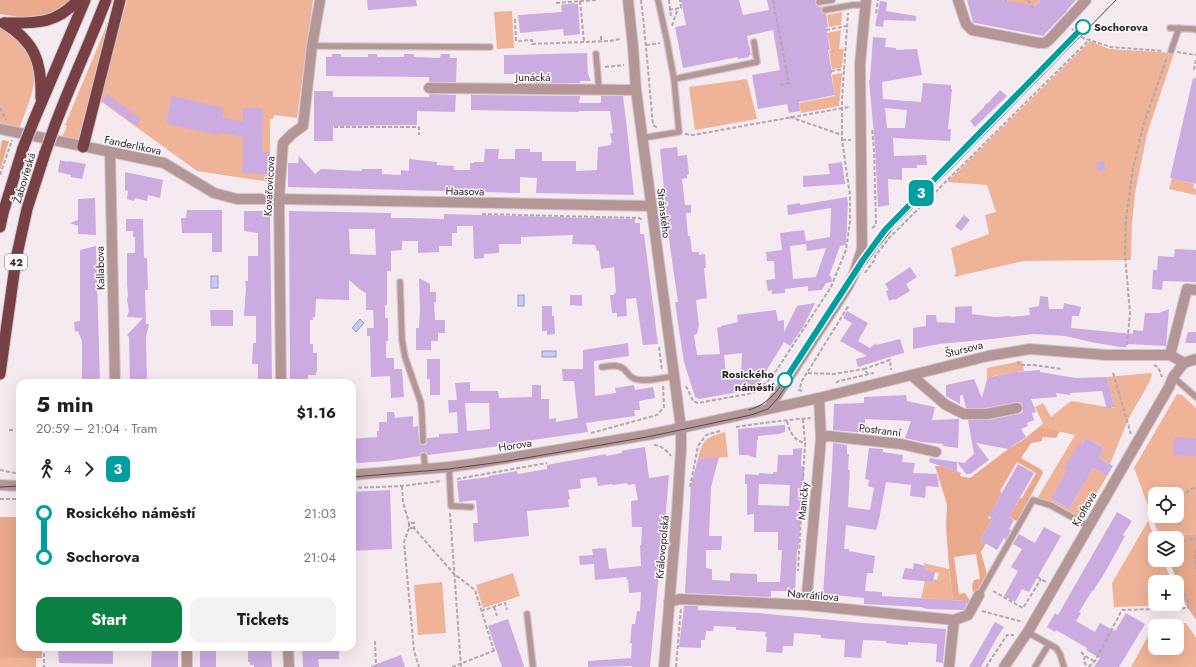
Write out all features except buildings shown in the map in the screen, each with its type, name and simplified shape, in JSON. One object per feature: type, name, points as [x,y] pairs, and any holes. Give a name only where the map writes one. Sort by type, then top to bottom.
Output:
[{"type":"highway","points":[[2,22],[36,22],[52,19],[66,11],[78,0]]},
{"type":"highway","name":"Žabovřeská","points":[[0,227],[3,213],[34,120],[85,0]]},
{"type":"highway","name":"Žabovřeská","points":[[0,374],[16,259],[28,209],[55,125],[106,0]]},
{"type":"highway","name":"42","points":[[92,36],[115,0]]},
{"type":"highway","points":[[83,147],[120,0]]},
{"type":"highway","points":[[2,22],[21,35],[32,49],[40,70],[41,102]]},
{"type":"street","name":"Kovařovicova","points":[[281,379],[279,199],[283,143],[303,126],[306,87],[320,0]]},
{"type":"street","name":"Stránského","points":[[628,0],[636,90],[681,428]]},
{"type":"street","points":[[958,0],[966,24],[972,30],[1039,43],[1045,43],[1050,39],[1086,0]]},
{"type":"street","points":[[681,428],[768,409],[847,288],[854,274],[862,249],[859,107],[860,64],[866,2]]},
{"type":"street","name":"Junácká","points":[[429,88],[636,90]]},
{"type":"street","name":"Fanderlíkova","points":[[0,129],[164,163],[214,193],[237,199],[279,199]]},
{"type":"street","name":"Kallabova","points":[[110,152],[115,379]]},
{"type":"street","name":"Haasova","points":[[279,199],[651,206]]},
{"type":"street","points":[[1170,355],[1187,289],[1196,290]]},
{"type":"street","name":"Štursova","points":[[768,409],[819,398],[988,356],[1030,349],[1107,355],[1170,355],[1184,363]]},
{"type":"street","points":[[1184,363],[1196,359]]},
{"type":"street","name":"Kroftova","points":[[1004,667],[1027,632],[1135,446],[1173,377],[1184,363]]},
{"type":"street","points":[[911,375],[946,405],[964,414],[987,414],[1017,408]]},
{"type":"street","name":"Maničky","points":[[806,605],[821,438],[819,398]]},
{"type":"street","name":"Horova","points":[[356,475],[449,467],[647,435],[681,428]]},
{"type":"street","name":"Královopolská","points":[[664,667],[677,512],[681,428]]},
{"type":"street","name":"Postranní","points":[[821,438],[828,436],[901,444],[936,452]]},
{"type":"street","points":[[0,485],[16,486]]},
{"type":"street","points":[[948,667],[954,620],[968,615],[979,595]]},
{"type":"street","name":"Navrátilova","points":[[670,602],[680,599],[806,605],[954,620]]},
{"type":"street","points":[[187,651],[187,667]]},
{"type":"street","points":[[288,651],[289,667]]},
{"type":"lane","points":[[642,138],[679,132],[674,79],[658,0]]},
{"type":"lane","points":[[819,2],[832,0]]},
{"type":"lane","points":[[825,10],[866,2]]},
{"type":"lane","points":[[1170,28],[1196,30]]},
{"type":"lane","points":[[1169,53],[1178,28]]},
{"type":"lane","points":[[674,79],[757,62],[754,42]]},
{"type":"lane","points":[[312,46],[490,47]]},
{"type":"lane","points":[[596,54],[599,89]]},
{"type":"lane","points":[[400,282],[402,340],[405,357],[421,403],[424,442]]},
{"type":"lane","points":[[602,367],[614,366],[622,368],[633,378],[639,380],[674,376]]},
{"type":"lane","points":[[1173,377],[1196,397]]},
{"type":"lane","points":[[424,456],[425,469]]},
{"type":"lane","points":[[449,467],[451,506],[471,507]]},
{"type":"lane","points":[[979,595],[1033,500],[1050,505],[1088,526]]},
{"type":"lane","points":[[527,614],[533,667]]},
{"type":"lane","points":[[1027,632],[1058,650],[1063,660],[1064,667]]},
{"type":"lane","points":[[1035,667],[1049,644]]},
{"type":"path","points":[[556,3],[596,0]]},
{"type":"path","points":[[641,0],[654,125],[660,129]]},
{"type":"path","points":[[672,28],[678,8],[681,8],[680,0]]},
{"type":"path","points":[[773,0],[788,83],[780,85]]},
{"type":"path","points":[[875,19],[878,0]]},
{"type":"path","points":[[1028,0],[1032,8]]},
{"type":"path","points":[[580,1],[584,42]]},
{"type":"path","points":[[693,401],[698,403],[753,393],[768,381],[831,287],[846,250],[850,222],[850,195],[842,135],[842,99],[848,6]]},
{"type":"path","points":[[660,11],[678,8]]},
{"type":"path","points":[[515,19],[516,41],[532,40],[532,44],[601,42],[620,39]]},
{"type":"path","points":[[1066,23],[1083,38],[1111,47],[1169,53],[1196,54]]},
{"type":"path","points":[[826,30],[847,26]]},
{"type":"path","points":[[601,36],[601,42]]},
{"type":"path","points":[[875,259],[875,256],[890,237],[992,134],[1090,39]]},
{"type":"path","points":[[633,47],[667,41]]},
{"type":"path","points":[[1128,334],[1130,313],[1125,255],[1126,218],[1133,168],[1143,126],[1169,53]]},
{"type":"path","points":[[1196,60],[1194,69],[1196,70]]},
{"type":"path","points":[[597,67],[624,65]]},
{"type":"path","points":[[832,71],[844,69]]},
{"type":"path","points":[[679,132],[693,135],[789,117],[843,108],[859,107]]},
{"type":"path","points":[[789,117],[842,135]]},
{"type":"path","points":[[862,236],[876,225],[874,150],[871,121]]},
{"type":"path","points":[[334,127],[419,127],[419,135]]},
{"type":"path","points":[[0,175],[12,140]]},
{"type":"path","points":[[478,214],[639,218],[644,220]]},
{"type":"path","points":[[586,434],[657,415],[664,407],[659,346]]},
{"type":"path","points":[[808,373],[834,374],[864,369],[890,360],[891,370]]},
{"type":"path","points":[[807,392],[802,392],[799,390],[814,362]]},
{"type":"path","points":[[1019,362],[1019,365],[1034,365],[1061,370]]},
{"type":"path","points":[[864,369],[868,374]]},
{"type":"path","points":[[834,385],[839,381],[874,373]]},
{"type":"path","points":[[1113,373],[1135,446]]},
{"type":"path","points":[[730,428],[765,422],[820,418]]},
{"type":"path","points":[[798,574],[805,443],[803,419]]},
{"type":"path","points":[[787,421],[788,429],[793,436],[800,442],[805,443]]},
{"type":"path","points":[[689,492],[698,446],[706,435],[723,430]]},
{"type":"path","points":[[658,445],[666,451]]},
{"type":"path","points":[[0,470],[16,473]]},
{"type":"path","points":[[402,486],[403,502],[409,523],[409,528],[404,542],[414,651],[419,667]]},
{"type":"path","points":[[1184,495],[1196,487]]},
{"type":"path","points":[[0,499],[16,499]]},
{"type":"path","points":[[451,506],[450,512],[461,667]]},
{"type":"path","points":[[409,523],[414,523],[414,528],[454,574],[475,590],[495,651],[452,667]]},
{"type":"path","points":[[409,528],[414,528]]},
{"type":"path","points":[[1184,541],[1196,540]]},
{"type":"path","points":[[1196,549],[1194,554],[1196,569]]},
{"type":"path","points":[[1085,656],[1085,664],[1089,666],[1095,661],[1122,610],[1188,608],[1188,603],[1175,567]]},
{"type":"path","points":[[1037,576],[1047,582]]},
{"type":"path","points":[[993,591],[1023,608],[1041,579]]},
{"type":"path","points":[[676,667],[681,610],[680,599]]},
{"type":"path","points":[[481,611],[505,603],[507,610]]},
{"type":"path","points":[[494,607],[497,616]]},
{"type":"path","points":[[986,612],[1023,622]]},
{"type":"path","points":[[375,641],[376,667]]},
{"type":"path","points":[[44,651],[44,667]]},
{"type":"path","points":[[1081,652],[1085,656],[1095,661]]},
{"type":"path","points":[[464,662],[465,667]]},
{"type":"shaded area","points":[[0,0],[71,0],[58,11],[49,15],[28,18],[0,14]]},
{"type":"shaded area","points":[[127,0],[313,0],[297,118],[274,115],[273,119],[270,119],[270,182],[197,171],[99,100]]},
{"type":"shaded area","points":[[1005,0],[1041,0],[1034,7],[1006,3]]},
{"type":"shaded area","points":[[512,11],[514,48],[497,49],[494,12]]},
{"type":"shaded area","points":[[842,12],[841,25],[829,27],[827,15]]},
{"type":"shaded area","points":[[111,15],[79,137],[77,140],[62,137],[67,126],[65,125]]},
{"type":"shaded area","points":[[0,28],[11,32],[10,34],[22,44],[30,55],[34,66],[33,90],[19,129],[6,126],[0,122]]},
{"type":"shaded area","points":[[841,30],[839,49],[844,49],[842,67],[832,69],[829,51],[831,51],[827,33]]},
{"type":"shaded area","points":[[1090,41],[1109,49],[1174,53],[1147,134],[1135,193],[1131,260],[1024,261],[954,277],[956,272],[951,248],[989,234],[985,215],[996,212],[987,185],[947,182]]},
{"type":"shaded area","points":[[842,74],[839,106],[801,113],[799,103],[835,96],[832,75]]},
{"type":"shaded area","points":[[747,79],[757,119],[695,130],[689,87]]},
{"type":"shaded area","points":[[2,140],[9,141],[0,170],[0,150]]},
{"type":"shaded area","points":[[1172,178],[1194,184],[1193,188],[1196,189],[1196,195],[1169,189]]},
{"type":"shaded area","points":[[1022,361],[1024,371],[993,376],[987,379],[987,368]]},
{"type":"shaded area","points":[[1151,373],[1152,375],[1150,380],[1131,414],[1110,464],[1099,458],[1104,448],[1086,438],[1051,498],[1069,509],[1093,468],[1107,476],[1079,523],[1037,499],[1075,435],[1039,427],[1043,423],[1035,407],[1043,403],[1051,417],[1071,401],[1114,408],[1107,377]]},
{"type":"shaded area","points":[[1177,394],[1182,395],[1196,408],[1196,534],[1184,535],[1184,531],[1157,531],[1154,523],[1184,523],[1184,487],[1148,487],[1148,506],[1134,468]]},
{"type":"shaded area","points":[[1039,427],[1060,431],[1056,438],[1042,437],[1042,441],[1031,443],[1021,458],[1042,470],[1043,473],[1017,521],[1009,517],[1036,473],[1017,462],[1000,491],[1002,493],[988,518],[993,518],[980,540],[986,543],[981,552],[987,574],[976,594],[972,587],[974,580],[980,579],[976,554],[954,557],[959,594],[965,593],[971,602],[967,609],[967,601],[953,600],[946,527],[947,504],[935,466],[940,466],[961,473],[960,476],[970,478]]},
{"type":"shaded area","points":[[725,432],[728,457],[698,459],[706,440]]},
{"type":"shaded area","points":[[0,517],[16,517],[16,651],[42,651],[42,658],[0,659]]},
{"type":"shaded area","points":[[1148,521],[1152,531],[1148,531],[1148,567],[1166,567],[1169,575],[1148,575],[1148,606],[1114,607],[1112,583]]},
{"type":"shaded area","points":[[1196,534],[1196,620],[1184,600],[1184,575],[1175,575],[1172,567],[1184,567],[1184,535]]},
{"type":"shaded area","points":[[923,563],[949,569],[953,609],[952,601],[921,598],[925,581],[933,582],[934,579],[937,580],[939,573],[925,570],[926,566]]},
{"type":"shaded area","points":[[513,573],[520,596],[483,608],[476,585]]},
{"type":"shaded area","points":[[442,582],[446,633],[418,635],[414,585]]},
{"type":"shaded area","points":[[1184,623],[1186,623],[1196,638],[1196,667],[1131,667],[1148,636],[1148,655],[1184,655]]},
{"type":"shaded area","points":[[36,658],[36,667],[0,667],[0,659]]},
{"type":"water","points":[[211,276],[218,276],[218,288],[211,288]]},
{"type":"water","points":[[518,295],[524,295],[524,306],[518,306]]},
{"type":"water","points":[[360,319],[364,323],[356,332],[352,328]]},
{"type":"water","points":[[542,351],[556,351],[556,357],[542,357]]},
{"type":"tram line","points":[[356,477],[449,469],[508,461],[647,437],[751,415],[768,409],[778,398],[863,268],[894,227],[1116,0]]},
{"type":"tram line","name":"3","points":[[785,380],[869,250],[885,230],[1083,27]]},
{"type":"tram line","points":[[749,410],[766,401],[774,395],[780,387]]},
{"type":"tram line","points":[[0,487],[16,486]]},
{"type":"place","name":"Sochorova","points":[[1083,27]]},
{"type":"place","name":"Rosického náměstí","points":[[785,380]]}]
